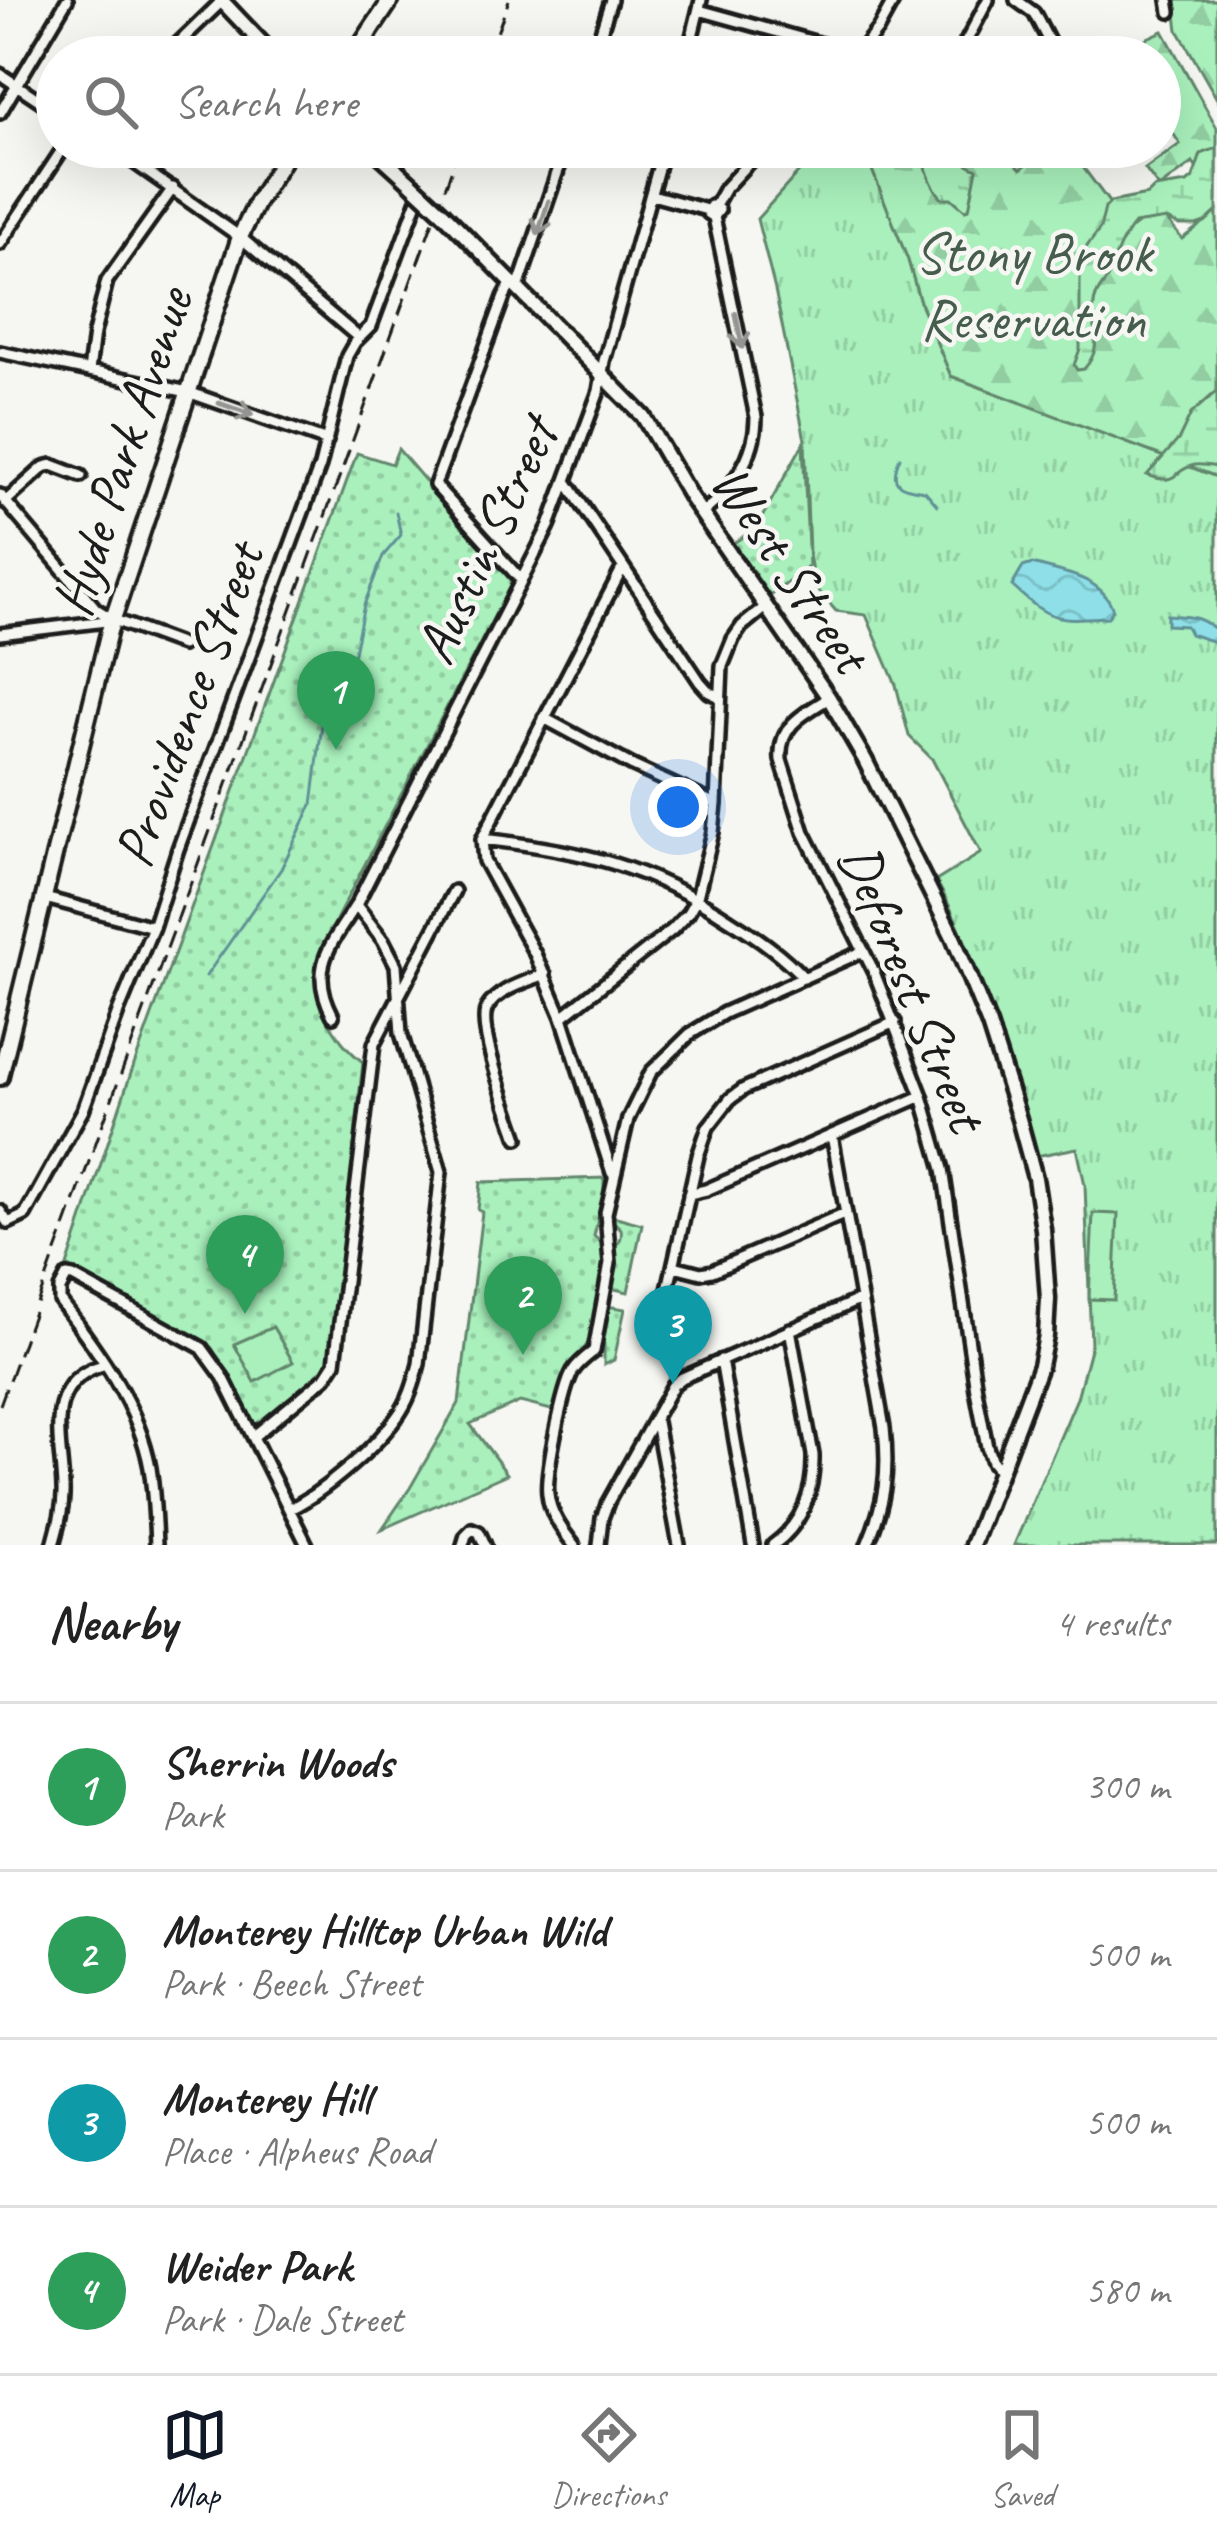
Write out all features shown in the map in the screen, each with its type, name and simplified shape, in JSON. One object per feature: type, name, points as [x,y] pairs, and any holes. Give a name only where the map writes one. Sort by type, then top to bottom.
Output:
[{"type":"main road","points":[[365,36],[383,5]]},
{"type":"main road","name":"Hyde Park Avenue","points":[[0,1077],[114,620],[240,237],[278,168]]},
{"type":"street","points":[[47,36],[68,0]]},
{"type":"street","points":[[185,36],[221,0],[255,36]]},
{"type":"street","points":[[599,36],[610,0]]},
{"type":"street","points":[[872,36],[894,0]]},
{"type":"street","points":[[969,36],[988,0]]},
{"type":"street","points":[[1016,0],[1034,13],[1046,36]]},
{"type":"street","points":[[692,36],[700,5],[795,36]]},
{"type":"street","points":[[0,113],[36,54]]},
{"type":"street","points":[[0,73],[27,69]]},
{"type":"street","points":[[0,73],[36,98]]},
{"type":"street","points":[[0,244],[50,168]]},
{"type":"street","points":[[143,168],[240,237],[359,338]]},
{"type":"street","name":"West Street","points":[[394,168],[643,416],[701,513],[829,698],[865,760],[952,937],[989,1025],[1035,1178],[1048,1299],[1040,1366],[972,1545]]},
{"type":"street","points":[[521,580],[435,485],[558,168]]},
{"type":"street","name":"Austin Street","points":[[333,1016],[322,995],[320,976],[329,950],[549,526],[600,386],[659,168]]},
{"type":"street","points":[[701,513],[725,494],[756,438],[756,417],[712,211],[724,188],[743,168]]},
{"type":"street","points":[[89,370],[107,281],[173,188]]},
{"type":"street","points":[[652,195],[712,211]]},
{"type":"street","name":"Providence Street","points":[[0,1211],[8,1223],[25,1215],[83,1109],[256,645],[327,441],[343,367],[349,351],[373,322],[417,202]]},
{"type":"street","points":[[0,352],[188,392],[327,441]]},
{"type":"street","points":[[80,476],[52,465],[44,467],[3,498],[91,604],[114,620],[182,645]]},
{"type":"street","points":[[566,481],[700,682],[720,697]]},
{"type":"street","points":[[614,1177],[562,1017],[545,974],[484,861],[482,839],[623,567]]},
{"type":"street","points":[[85,622],[91,604]]},
{"type":"street","points":[[562,1017],[671,930],[697,897],[716,805],[722,666],[742,626],[764,608]]},
{"type":"street","points":[[0,634],[114,620]]},
{"type":"street","name":"Deforest Street","points":[[829,698],[790,723],[780,748],[782,760],[804,832],[864,951],[922,1096],[943,1169],[983,1428],[992,1462],[1000,1472]]},
{"type":"street","points":[[544,718],[716,805]]},
{"type":"street","points":[[482,839],[603,859],[651,875],[697,897],[784,957],[804,978]]},
{"type":"street","points":[[254,1436],[326,1377],[337,1356],[373,1049],[454,891]]},
{"type":"street","points":[[45,898],[153,927]]},
{"type":"street","points":[[290,1509],[383,1433],[412,1388],[441,1172],[404,1042],[396,965],[356,905]]},
{"type":"street","points":[[574,1545],[550,1507],[548,1475],[570,1378],[594,1351],[610,1263],[606,1213],[638,1095],[652,1072],[690,1034],[724,1013],[864,951]]},
{"type":"street","points":[[518,1138],[488,1047],[483,1014],[490,1002],[509,989],[545,974]]},
{"type":"street","points":[[657,1338],[708,1127],[744,1088],[895,1022]]},
{"type":"street","points":[[689,1194],[922,1096]]},
{"type":"street","points":[[832,1135],[887,1462],[880,1513],[867,1545]]},
{"type":"street","points":[[674,1266],[712,1271],[846,1213]]},
{"type":"street","points":[[155,1545],[150,1468],[143,1443],[128,1402],[58,1296],[68,1276],[202,1348],[254,1436],[306,1544]]},
{"type":"street","points":[[599,1545],[608,1502],[674,1385],[861,1299]]},
{"type":"street","points":[[773,1545],[800,1516],[814,1471],[790,1329]]},
{"type":"street","points":[[721,1360],[753,1545]]},
{"type":"street","points":[[53,1545],[63,1488],[57,1426],[61,1408],[77,1380],[89,1369],[104,1365]]},
{"type":"street","points":[[656,1421],[679,1545]]},
{"type":"street","points":[[463,1545],[472,1529],[479,1532],[484,1545]]},
{"type":"green space","name":"Stony Brook Reservation","points":[[1174,0],[1217,0],[1217,99],[1178,30]]},
{"type":"green space","points":[[1181,63],[1217,128],[1217,198],[1193,163],[1159,188],[1145,169],[1181,168]]},
{"type":"green space","points":[[1217,148],[1217,211],[1196,225],[1167,219],[1134,224],[1097,294],[1095,349],[1084,369],[1077,370],[1080,266],[1085,249],[1100,229],[1105,208],[1111,202],[1147,195],[1154,188],[1187,183],[1201,154]]},
{"type":"green space","points":[[802,168],[871,168],[951,376],[1217,477],[1217,1545],[1014,1545],[1077,1398],[1091,1345],[1085,1185],[1077,1148],[1036,1156],[991,1007],[936,881],[981,853],[932,759],[909,736],[896,685],[866,615],[836,611],[815,587],[809,555],[805,440],[757,219]]},
{"type":"green space","name":"Stony Brook Reservation","points":[[871,168],[1084,168],[1132,228],[1158,208],[1182,239],[1217,212],[1217,477],[951,376]]},
{"type":"green space","points":[[926,168],[977,169],[969,209],[942,198]]},
{"type":"green space","points":[[1217,391],[1217,467],[1195,465],[1165,479],[1147,475],[1179,439],[1191,414]]},
{"type":"green space","points":[[803,444],[809,566],[769,597],[732,544],[756,528]]},
{"type":"green space","points":[[398,449],[512,582],[338,916],[317,966],[319,1003],[338,1036],[363,1062],[332,1352],[312,1384],[256,1425],[212,1348],[67,1266],[130,1076],[357,453],[392,464]]},
{"type":"green space","points":[[604,1178],[594,1236],[606,1247],[618,1242],[621,1229],[613,1216],[642,1224],[628,1292],[610,1288],[606,1306],[625,1309],[614,1360],[604,1365],[604,1344],[592,1338],[562,1378],[555,1411],[520,1402],[470,1424],[507,1474],[382,1529],[459,1403],[482,1212],[478,1210],[481,1182]]},
{"type":"green space","points":[[1093,1213],[1118,1214],[1114,1300],[1089,1299]]},
{"type":"green space","points":[[273,1327],[293,1362],[255,1382],[234,1344]]},
{"type":"water","points":[[1032,564],[1091,583],[1113,610],[1108,617],[1091,618],[1046,612],[1012,586],[1023,567]]},
{"type":"water","points":[[1167,615],[1204,622],[1217,630],[1217,643],[1190,634],[1186,626],[1167,625]]},
{"type":"waterway","points":[[900,457],[895,474],[899,484],[925,491],[937,505]]},
{"type":"waterway","points":[[206,976],[281,869],[312,805],[326,692],[351,666],[364,605],[383,556],[401,535],[396,512]]},
{"type":"railway","points":[[496,36],[509,0]]},
{"type":"railway","points":[[0,1405],[452,168]]},
{"type":"place","name":"Sherrin Woods","points":[[336,750]]},
{"type":"place","name":"Weider Park","points":[[245,1314]]},
{"type":"place","name":"Monterey Hilltop Urban Wild","points":[[523,1355]]},
{"type":"place","name":"Monterey Hill","points":[[673,1384]]}]
